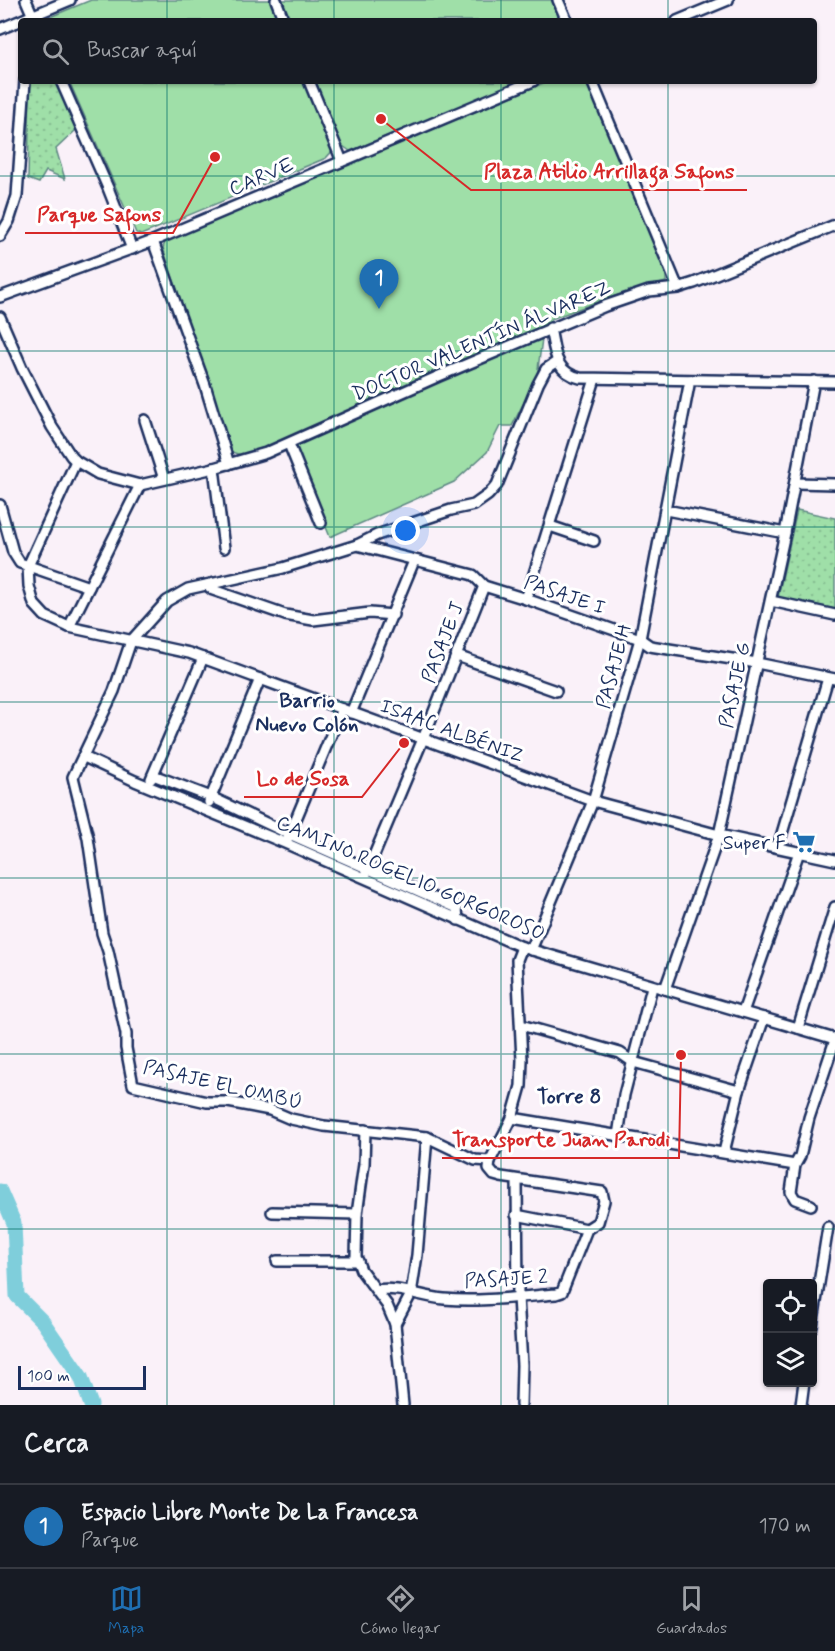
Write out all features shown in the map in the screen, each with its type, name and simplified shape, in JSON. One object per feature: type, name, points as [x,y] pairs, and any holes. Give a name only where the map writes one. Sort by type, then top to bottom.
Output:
[{"type":"street","points":[[26,0],[33,18]]},
{"type":"street","points":[[35,18],[70,0]]},
{"type":"street","points":[[276,0],[283,18]]},
{"type":"street","points":[[558,0],[566,18]]},
{"type":"street","points":[[684,18],[728,0]]},
{"type":"street","points":[[0,28],[18,23]]},
{"type":"street","points":[[0,236],[9,221],[17,196],[25,84]]},
{"type":"street","points":[[62,84],[132,249]]},
{"type":"street","points":[[310,84],[342,161]]},
{"type":"street","name":"CARVE","points":[[0,297],[153,241],[526,84]]},
{"type":"street","points":[[593,84],[678,288]]},
{"type":"street","name":"DOCTOR VALENTÍN ÁLVAREZ","points":[[140,485],[229,464],[289,444],[550,328],[628,297],[649,291],[678,288],[835,225]]},
{"type":"street","points":[[153,241],[204,385],[229,464]]},
{"type":"street","points":[[0,317],[22,368],[64,448],[76,461],[98,474],[140,485],[69,627]]},
{"type":"street","points":[[550,328],[558,361],[568,375],[595,379],[835,382]]},
{"type":"street","points":[[84,757],[114,691],[131,641],[167,601],[188,589],[283,568],[357,545],[377,535],[451,510],[474,505],[497,485],[538,384],[546,369],[558,361]]},
{"type":"street","points":[[526,599],[595,379]]},
{"type":"street","name":"PASAJE H","points":[[490,1161],[512,1118],[522,1076],[517,960],[526,949],[593,801],[640,639],[690,380]]},
{"type":"street","name":"PASAJE G","points":[[665,989],[719,835],[771,601],[814,381]]},
{"type":"street","points":[[145,420],[164,479]]},
{"type":"street","points":[[289,444],[321,523]]},
{"type":"street","points":[[28,566],[76,461]]},
{"type":"street","points":[[214,468],[224,548]]},
{"type":"street","points":[[795,483],[835,484]]},
{"type":"street","points":[[0,506],[13,552],[20,563],[89,587]]},
{"type":"street","points":[[666,510],[785,533]]},
{"type":"street","points":[[550,526],[594,541]]},
{"type":"street","name":"PASAJE I","points":[[357,545],[473,575],[484,586],[640,639],[650,646],[757,663],[831,679]]},
{"type":"street","points":[[153,775],[211,797],[287,838],[393,615],[414,561]]},
{"type":"street","name":"ISAAC ALBÉNIZ","points":[[28,566],[36,609],[45,616],[69,627],[189,653],[593,801],[719,835],[835,860]]},
{"type":"street","points":[[207,585],[213,590],[297,618],[313,620],[370,613],[393,615]]},
{"type":"street","name":"PASAJE J","points":[[366,873],[484,586]]},
{"type":"street","points":[[771,601],[835,615]]},
{"type":"street","points":[[457,656],[556,691]]},
{"type":"street","points":[[148,786],[203,658]]},
{"type":"street","points":[[206,810],[260,679]]},
{"type":"street","points":[[778,847],[831,679]]},
{"type":"street","name":"CAMINO ROGELIO GORGOROSO","points":[[84,757],[206,810],[287,838],[366,873],[458,920],[526,949],[835,1040]]},
{"type":"street","name":"PASAJE EL OMBÚ","points":[[84,757],[73,777],[88,838],[102,933],[126,1034],[126,1048],[133,1085],[207,1102],[228,1102],[270,1110],[291,1119],[324,1126],[427,1137],[475,1160],[490,1161]]},
{"type":"street","points":[[743,1012],[799,852]]},
{"type":"street","points":[[798,1028],[835,907]]},
{"type":"street","points":[[618,1136],[624,1095],[652,987]]},
{"type":"street","points":[[724,1152],[740,1091],[764,1018]]},
{"type":"street","points":[[520,1025],[620,1053],[633,1062],[740,1091]]},
{"type":"street","points":[[810,1205],[792,1196],[790,1192],[795,1165],[800,1156],[809,1118],[835,1040]]},
{"type":"street","points":[[512,1118],[724,1152],[777,1164],[795,1165]]},
{"type":"street","points":[[364,1130],[364,1164],[357,1214],[356,1257],[362,1270],[387,1305],[395,1324],[403,1405]]},
{"type":"street","points":[[395,1324],[411,1294],[417,1255],[427,1137]]},
{"type":"street","points":[[490,1161],[489,1169],[494,1176],[517,1180],[518,1297],[522,1352],[521,1405]]},
{"type":"street","name":"PASAJE 2","points":[[376,1290],[389,1288],[411,1294],[479,1301],[562,1292],[587,1229],[598,1222],[604,1201],[602,1192],[517,1180]]},
{"type":"street","points":[[272,1212],[357,1214]]},
{"type":"street","points":[[516,1215],[587,1229]]},
{"type":"street","points":[[817,1300],[828,1227]]},
{"type":"street","points":[[277,1261],[358,1261]]},
{"type":"street","points":[[801,1405],[803,1387]]},
{"type":"green space","points":[[91,0],[271,0],[279,18],[49,18]]},
{"type":"green space","points":[[281,0],[552,0],[560,18],[289,18]]},
{"type":"green space","points":[[30,84],[57,84],[77,129],[56,149],[65,179],[46,171],[39,183],[28,179]]},
{"type":"green space","points":[[70,84],[306,84],[334,149],[326,158],[141,235],[136,233]]},
{"type":"green space","points":[[316,84],[515,84],[350,151],[340,144]]},
{"type":"green space","points":[[541,84],[587,84],[666,274],[666,282],[605,299],[551,319],[542,339],[537,376],[512,426],[500,426],[487,452],[454,482],[330,537],[290,437],[243,456],[232,452],[163,248],[165,242]]},
{"type":"green space","points":[[797,510],[835,518],[835,609],[778,597]]},
{"type":"waterway","points":[[0,1191],[14,1223],[17,1296],[43,1322],[81,1377],[91,1405]]},
{"type":"place","name":"Plaza Atilio Arrillaga Safons","points":[[381,119]]},
{"type":"place","name":"Parque Safons","points":[[215,157]]},
{"type":"place","name":"Espacio Libre Monte De La Francesa","points":[[379,309]]},
{"type":"place","name":"Lo de Sosa","points":[[404,743]]},
{"type":"place","name":"Super F","points":[[804,842]]},
{"type":"place","name":"Transporte Juan Parodi","points":[[681,1055]]},
{"type":"district","name":"Barrio Nuevo Colón","points":[[307,712]]},
{"type":"district","name":"Torre 8","points":[[569,1096]]}]
